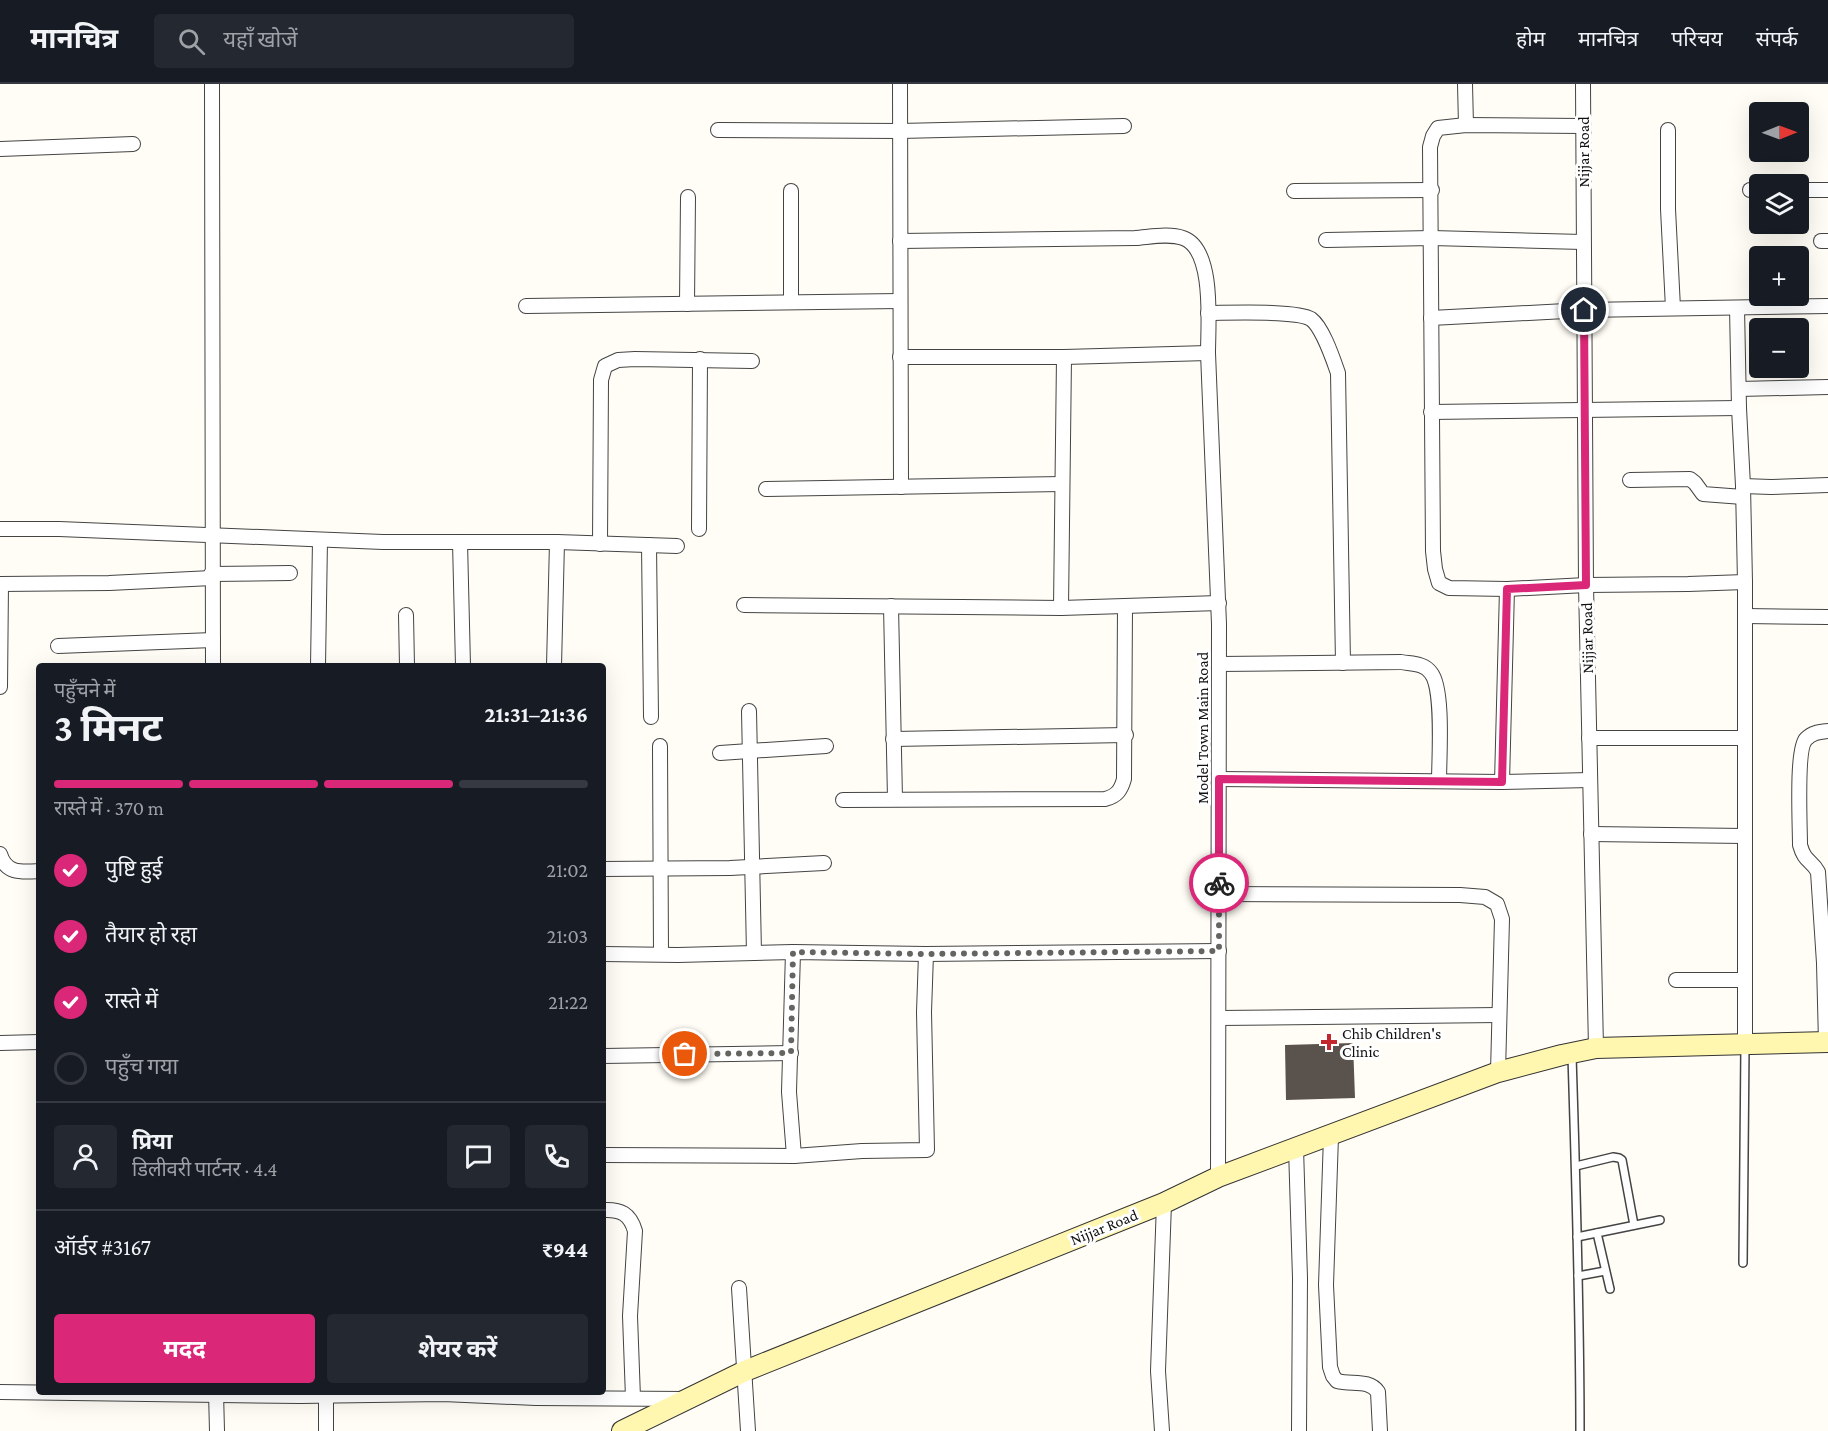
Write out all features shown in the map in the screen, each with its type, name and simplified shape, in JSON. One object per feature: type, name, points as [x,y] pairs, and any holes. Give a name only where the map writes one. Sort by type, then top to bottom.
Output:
[{"type":"street","points":[[212,84],[213,663]]},
{"type":"street","points":[[900,84],[901,487]]},
{"type":"street","points":[[1465,84],[1466,125]]},
{"type":"street","name":"Nijjar Road","points":[[1583,84],[1586,585],[1596,1048]]},
{"type":"street","points":[[1583,126],[1466,125],[1438,128],[1433,136],[1430,147],[1432,190],[1431,412],[1433,551],[1439,583],[1449,588],[1507,589],[1745,582]]},
{"type":"street","points":[[718,130],[900,131],[1124,126]]},
{"type":"street","points":[[1668,130],[1668,220],[1673,308]]},
{"type":"street","points":[[0,149],[133,144]]},
{"type":"street","points":[[791,190],[791,302]]},
{"type":"street","points":[[1294,191],[1432,190]]},
{"type":"street","points":[[1809,190],[1828,190]]},
{"type":"street","points":[[687,304],[688,197]]},
{"type":"street","name":"Model Town Main Road","points":[[900,241],[1173,236],[1183,238],[1195,246],[1200,255],[1206,278],[1208,313],[1219,603],[1218,1177]]},
{"type":"street","points":[[1326,240],[1432,238],[1583,242]]},
{"type":"street","points":[[526,306],[900,301]]},
{"type":"street","points":[[1431,318],[1584,310],[1828,306]]},
{"type":"street","points":[[1737,308],[1745,582],[1745,1044]]},
{"type":"street","points":[[1208,313],[1294,315],[1311,319],[1329,347],[1338,373],[1343,663]]},
{"type":"street","points":[[900,357],[1064,357],[1208,352]]},
{"type":"street","points":[[1061,608],[1064,357]]},
{"type":"street","points":[[600,544],[601,380],[606,366],[618,360],[635,359],[752,361]]},
{"type":"street","points":[[699,529],[700,359]]},
{"type":"street","points":[[1739,389],[1828,387]]},
{"type":"street","points":[[1431,412],[1739,408]]},
{"type":"street","points":[[1630,480],[1690,479],[1703,494],[1743,492],[1771,487],[1828,485]]},
{"type":"street","points":[[766,489],[1062,484]]},
{"type":"street","points":[[0,529],[212,534],[320,540],[557,542],[677,546]]},
{"type":"street","points":[[318,663],[320,540]]},
{"type":"street","points":[[460,542],[463,663]]},
{"type":"street","points":[[554,663],[557,542]]},
{"type":"street","points":[[649,545],[651,717]]},
{"type":"street","points":[[0,687],[0,584],[109,583],[290,573]]},
{"type":"street","points":[[1502,782],[1507,589]]},
{"type":"street","points":[[744,605],[1061,608],[1219,603]]},
{"type":"street","points":[[891,606],[895,799]]},
{"type":"street","points":[[843,800],[1105,799],[1113,797],[1122,787],[1124,779],[1125,607]]},
{"type":"street","points":[[406,615],[407,663]]},
{"type":"street","points":[[1744,616],[1828,617]]},
{"type":"street","points":[[58,646],[213,640]]},
{"type":"street","points":[[1219,664],[1401,662],[1420,664],[1432,673],[1439,696],[1439,781]]},
{"type":"street","points":[[749,711],[754,953]]},
{"type":"street","points":[[1827,1042],[1818,872],[1815,866],[1803,856],[1800,845],[1800,754],[1804,740],[1814,733],[1828,731]]},
{"type":"street","points":[[893,739],[1126,735]]},
{"type":"street","points":[[1589,738],[1745,738]]},
{"type":"street","points":[[660,746],[661,954]]},
{"type":"street","points":[[720,753],[826,746]]},
{"type":"street","points":[[1219,779],[1502,782],[1590,780]]},
{"type":"street","points":[[1591,834],[1744,836]]},
{"type":"street","points":[[0,854],[3,864],[12,870],[36,871]]},
{"type":"street","points":[[606,869],[751,867],[824,863]]},
{"type":"street","points":[[1219,894],[1426,894],[1485,897],[1497,904],[1502,919],[1498,1072]]},
{"type":"street","points":[[606,954],[1219,951]]},
{"type":"street","points":[[793,952],[789,1092],[794,1156]]},
{"type":"street","points":[[606,1155],[794,1156],[862,1151],[927,1150],[924,1012],[926,954]]},
{"type":"street","points":[[1676,980],[1745,980]]},
{"type":"street","points":[[1219,1018],[1499,1015]]},
{"type":"street","points":[[0,1043],[36,1042]]},
{"type":"street","name":"Nijjar Road","points":[[622,1431],[745,1371],[1164,1203],[1218,1177],[1498,1072],[1596,1048],[1827,1042]]},
{"type":"street","points":[[606,1056],[791,1053]]},
{"type":"street","points":[[1331,1136],[1326,1285],[1330,1367],[1337,1381],[1368,1384],[1375,1388],[1378,1392],[1380,1431]]},
{"type":"street","points":[[1296,1148],[1300,1278],[1299,1431]]},
{"type":"street","points":[[1162,1431],[1158,1371],[1164,1203]]},
{"type":"street","points":[[606,1210],[619,1211],[626,1215],[632,1220],[635,1231],[630,1316],[633,1398]]},
{"type":"street","points":[[739,1288],[748,1431]]},
{"type":"street","points":[[0,1392],[36,1392]]},
{"type":"street","points":[[216,1395],[217,1431]]},
{"type":"street","points":[[326,1395],[326,1431]]},
{"type":"street","points":[[536,1395],[686,1399]]},
{"type":"lane","points":[[1743,1263],[1745,1044]]},
{"type":"lane","points":[[1572,1053],[1580,1431]]},
{"type":"lane","points":[[1576,1166],[1613,1157],[1622,1160],[1634,1225]]},
{"type":"lane","points":[[1577,1237],[1660,1220]]},
{"type":"lane","points":[[1597,1233],[1610,1289]]},
{"type":"lane","points":[[1578,1276],[1605,1271]]},
{"type":"building","points":[[1353,1043],[1355,1098],[1286,1100],[1285,1045]]},
{"type":"way so far","points":[[685,1054],[791,1053],[793,952],[926,954],[1219,951],[1219,883]]},
{"type":"place","name":"Chib Children's Clinic","points":[[1329,1042]]},
{"type":"route","points":[[1219,883],[1219,779],[1502,782],[1507,589],[1586,585],[1584,310]]}]
